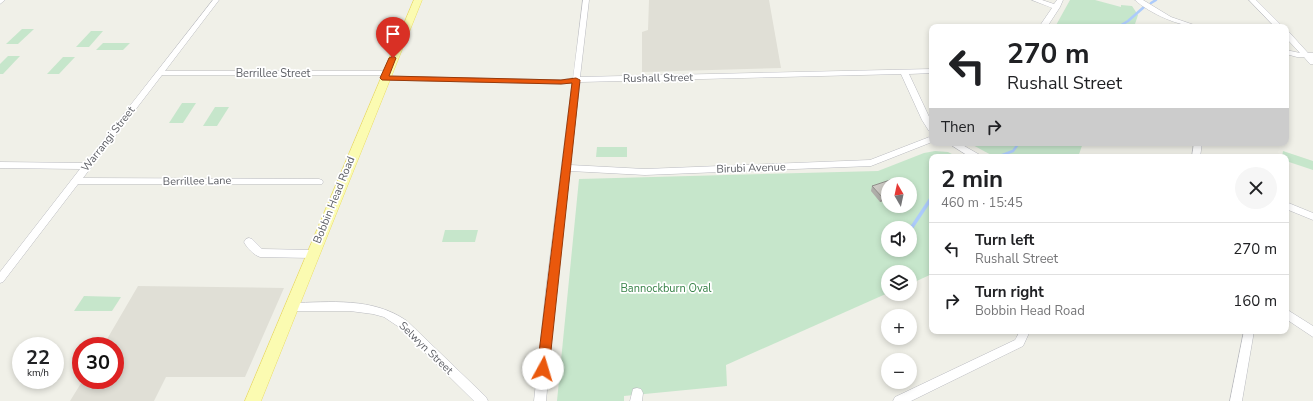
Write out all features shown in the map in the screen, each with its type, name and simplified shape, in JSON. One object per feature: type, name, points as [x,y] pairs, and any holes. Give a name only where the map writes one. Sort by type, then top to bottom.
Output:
[{"type":"main road","name":"Bobbin Head Road","points":[[253,401],[385,76],[418,0]]},
{"type":"street","name":"Warrangi Street","points":[[0,279],[216,0]]},
{"type":"street","points":[[540,401],[586,0]]},
{"type":"street","points":[[1035,0],[1058,3],[1045,24]]},
{"type":"street","points":[[1138,0],[1169,18],[1187,24]]},
{"type":"street","points":[[1252,0],[1276,24]]},
{"type":"street","points":[[1289,37],[1310,55],[1313,62]]},
{"type":"street","points":[[1289,52],[1310,55]]},
{"type":"street","name":"Rushall Street","points":[[385,76],[561,82],[576,80],[929,71]]},
{"type":"street","points":[[904,72],[929,124]]},
{"type":"street","name":"Berrillee Street","points":[[160,73],[385,76]]},
{"type":"street","name":"Birubi Avenue","points":[[566,168],[645,172],[871,163],[929,140]]},
{"type":"street","points":[[958,146],[972,154]]},
{"type":"street","points":[[0,165],[86,166]]},
{"type":"street","name":"Berrillee Lane","points":[[75,181],[319,182]]},
{"type":"street","points":[[1289,206],[1313,216]]},
{"type":"street","points":[[249,242],[260,253],[312,254]]},
{"type":"street","name":"Selwyn Street","points":[[291,307],[365,309],[381,311],[392,316],[403,324],[482,401]]},
{"type":"street","points":[[1289,315],[1313,332]]},
{"type":"street","points":[[899,401],[1019,343],[1024,334]]},
{"type":"street","points":[[1236,401],[1249,334]]},
{"type":"shaded area","points":[[649,0],[769,0],[781,68],[642,72],[642,32],[648,30]]},
{"type":"shaded area","points":[[138,286],[284,288],[245,377],[166,377],[154,401],[70,401],[77,389],[124,389],[124,337],[108,337]]},
{"type":"green space","points":[[1070,0],[1095,0],[1121,7],[1121,5],[1132,6],[1138,15],[1135,24],[1057,24]]},
{"type":"green space","points":[[22,29],[34,29],[18,44],[6,44]]},
{"type":"green space","points":[[91,31],[103,31],[89,47],[76,47]]},
{"type":"green space","points":[[103,43],[130,43],[123,50],[96,50]]},
{"type":"green space","points":[[8,56],[20,56],[3,74],[0,74],[0,64]]},
{"type":"green space","points":[[63,57],[75,57],[59,74],[47,74]]},
{"type":"green space","points":[[182,103],[196,103],[183,123],[169,123]]},
{"type":"green space","points":[[215,107],[229,107],[217,126],[203,126]]},
{"type":"green space","points":[[975,146],[1082,146],[1079,154],[989,154]]},
{"type":"green space","points":[[597,147],[627,147],[627,157],[596,157]]},
{"type":"green space","name":"Bannockburn Oval","points":[[935,151],[948,152],[952,154],[929,154],[929,275],[917,281],[917,265],[881,265],[881,296],[726,365],[727,386],[624,396],[624,401],[557,401],[579,179],[878,171],[924,153]]},
{"type":"green space","points":[[1283,151],[1313,161],[1313,170],[1289,162],[1289,154],[1282,154]]},
{"type":"green space","points":[[445,230],[478,230],[475,242],[442,242]]},
{"type":"green space","points":[[84,296],[121,297],[112,311],[74,311]]},
{"type":"building","points":[[881,183],[881,196],[872,186]]},
{"type":"waterway","points":[[1151,3],[1156,0]]},
{"type":"waterway","points":[[1123,24],[1144,7]]},
{"type":"waterway","points":[[1005,154],[1013,151],[1017,146]]},
{"type":"waterway","points":[[916,221],[929,202]]},
{"type":"route","points":[[393,58],[384,78],[561,82],[576,80],[543,369]]}]
